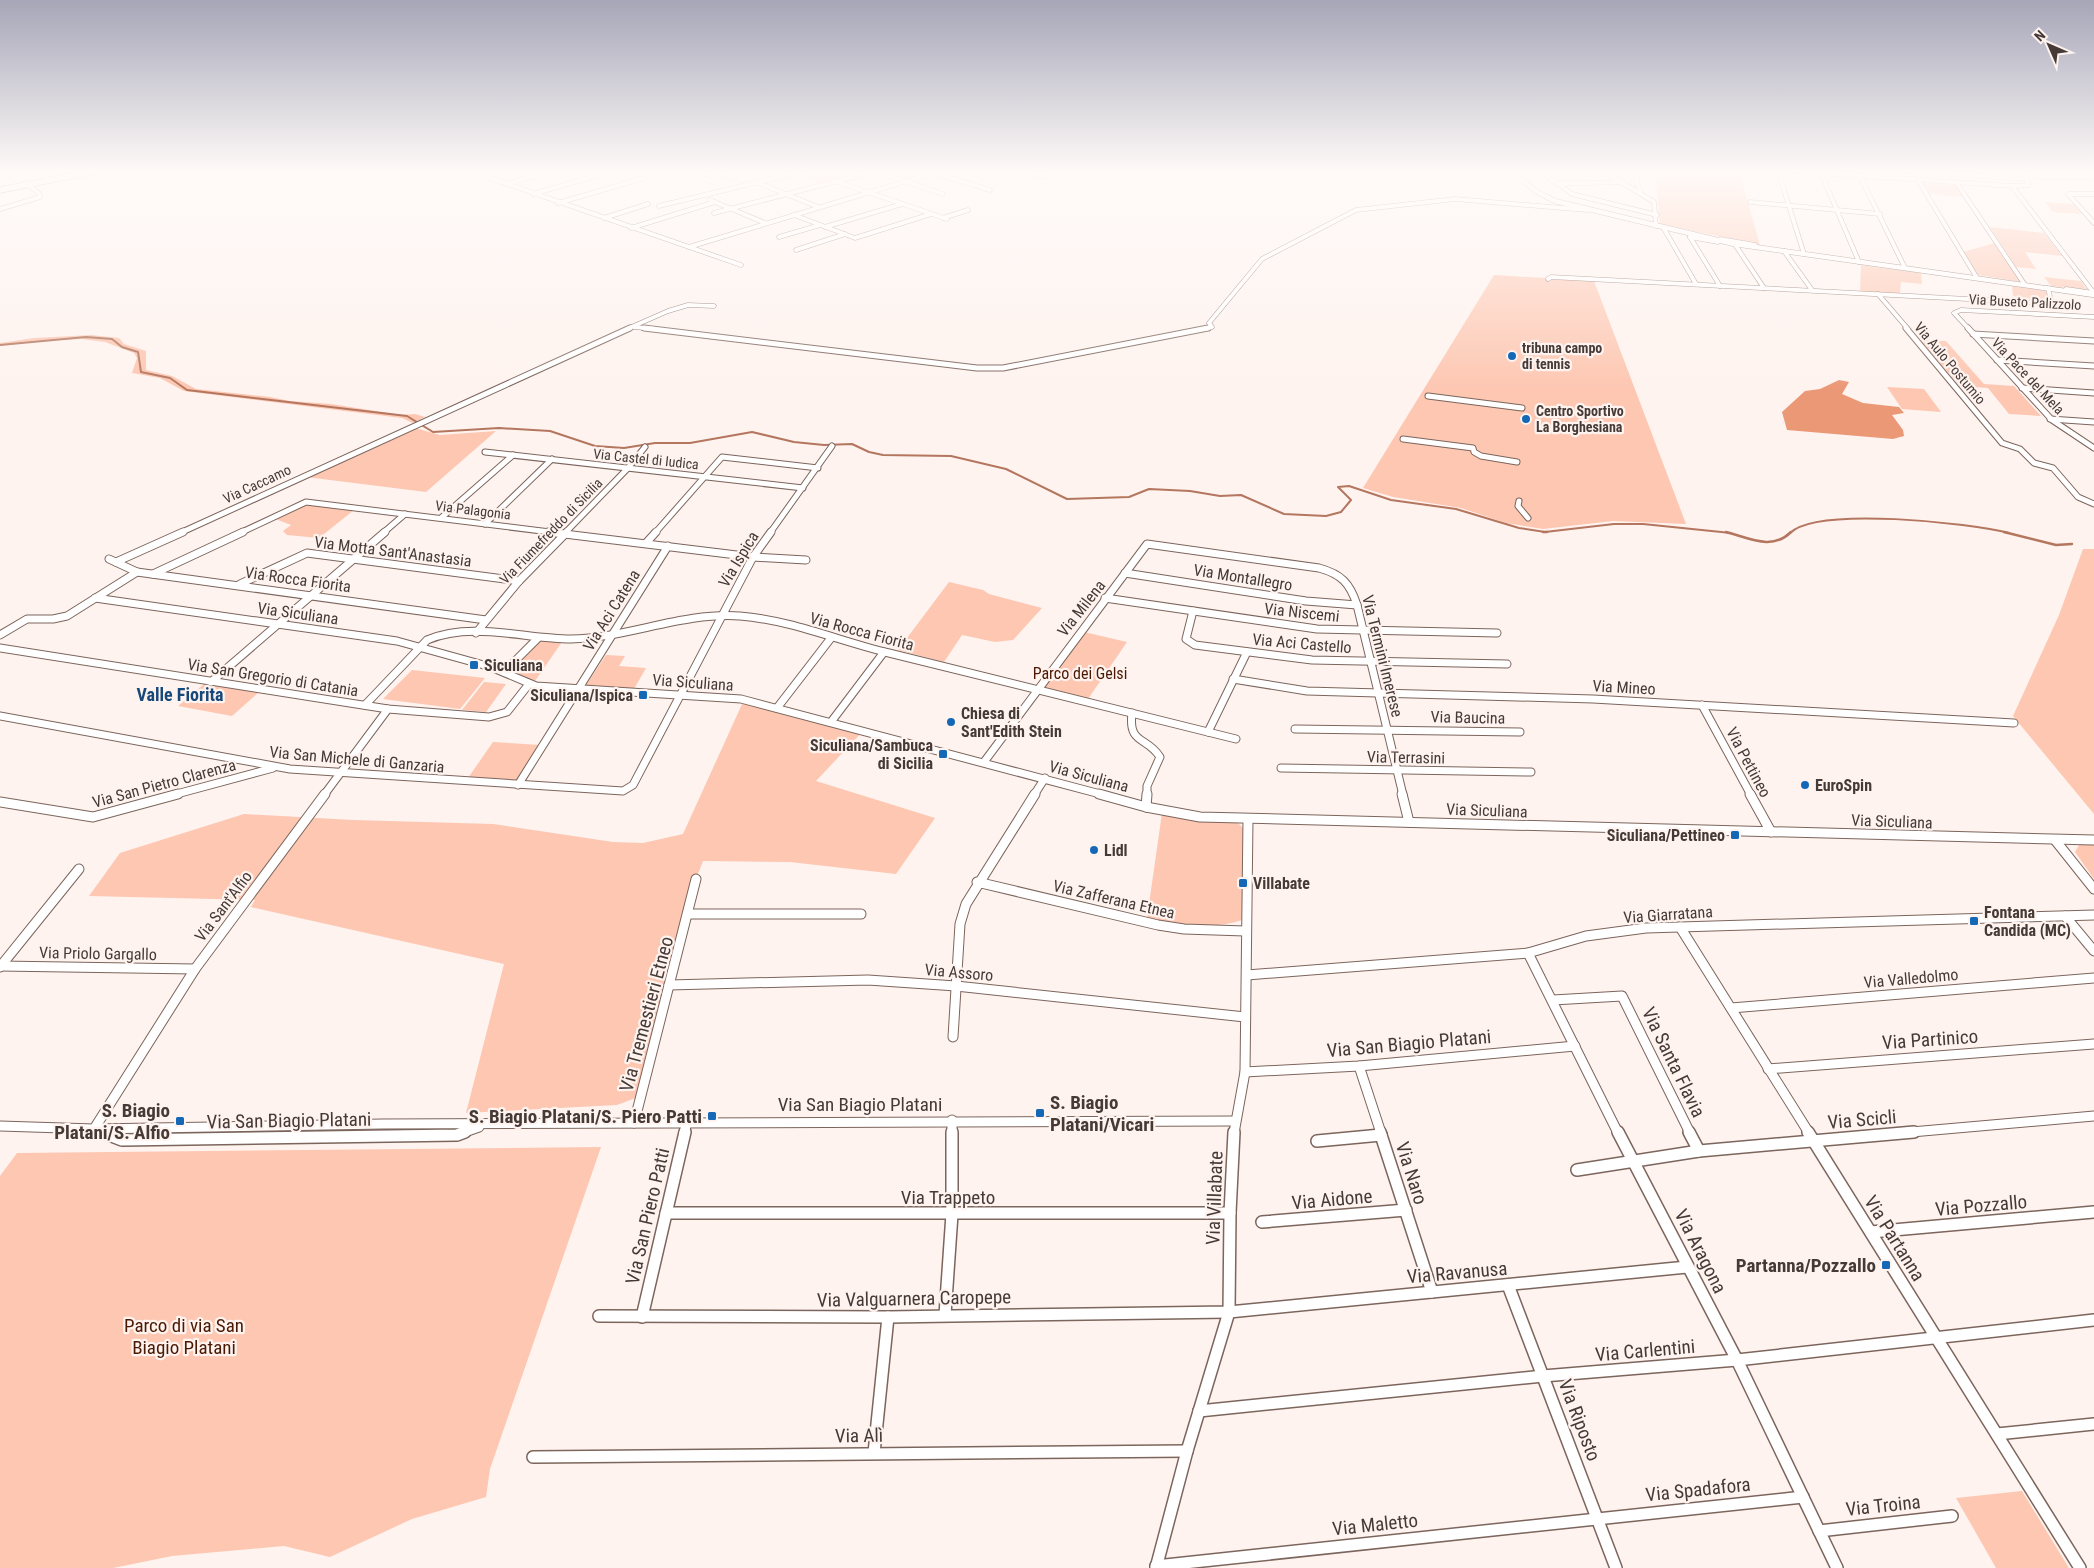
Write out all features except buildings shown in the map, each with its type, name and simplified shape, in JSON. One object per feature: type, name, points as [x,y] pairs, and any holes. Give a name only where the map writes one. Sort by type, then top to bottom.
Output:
[{"type":"street","points":[[679,244],[741,265]]},
{"type":"street","points":[[687,247],[696,244]]},
{"type":"street","points":[[796,250],[814,244]]},
{"type":"street","points":[[634,326],[968,366],[1003,368],[1212,327],[1209,323],[1262,259],[1290,244]]},
{"type":"street","points":[[1672,244],[1696,284]]},
{"type":"street","points":[[1694,244],[1720,286]]},
{"type":"street","points":[[1727,244],[2048,290],[2094,293]]},
{"type":"street","points":[[1746,244],[1785,252],[1804,253]]},
{"type":"street","points":[[1746,244],[2094,293]]},
{"type":"street","points":[[1801,244],[1804,253]]},
{"type":"street","points":[[1851,244],[1858,260]]},
{"type":"street","points":[[1894,244],[1905,267]]},
{"type":"street","points":[[1956,244],[1976,277]]},
{"type":"street","points":[[1997,244],[2024,284],[2048,290]]},
{"type":"street","points":[[2057,244],[2094,293]]},
{"type":"street","points":[[1736,246],[1764,288]]},
{"type":"street","points":[[1785,252],[1812,290]]},
{"type":"street","points":[[1548,279],[1551,277],[2048,303],[2051,301],[2048,290]]},
{"type":"street","name":"Via Aulo Postumio","points":[[1878,294],[2006,445],[2020,449],[2034,463],[2053,468],[2079,498],[2094,504]]},
{"type":"street","name":"Via Caccamo","points":[[116,562],[634,326],[681,306],[714,306]]},
{"type":"street","name":"Via Buseto Palizzolo","points":[[1956,311],[2094,317]]},
{"type":"street","name":"Via Pace del Mela","points":[[1956,311],[1955,314],[2050,419],[2094,448]]},
{"type":"street","points":[[1973,334],[2094,341]]},
{"type":"street","points":[[1997,360],[2094,366]]},
{"type":"street","points":[[2022,388],[2094,393]]},
{"type":"street","points":[[1428,396],[1522,408]]},
{"type":"street","points":[[2050,419],[2094,422]]},
{"type":"street","points":[[1403,438],[1473,448],[1474,452],[1481,456],[1517,462]]},
{"type":"street","name":"Via Ispica","points":[[626,790],[632,785],[753,556],[832,446]]},
{"type":"street","name":"Via Fiumefreddo di Sicilia","points":[[476,633],[519,581],[628,468],[645,447]]},
{"type":"street","name":"Via Castel di Iudica","points":[[485,452],[803,488]]},
{"type":"street","points":[[441,518],[513,455]]},
{"type":"street","points":[[646,543],[722,457],[818,468]]},
{"type":"street","points":[[485,524],[552,460]]},
{"type":"street","points":[[1519,501],[1518,506],[1528,518]]},
{"type":"street","name":"Via Palagonia","points":[[153,574],[303,502],[753,556],[806,560]]},
{"type":"street","points":[[212,682],[405,514]]},
{"type":"street","name":"Via Milena","points":[[984,762],[1036,689],[1147,544]]},
{"type":"street","name":"Via Termini Imerese","points":[[1147,544],[1328,570],[1348,582],[1364,631],[1369,662],[1409,822]]},
{"type":"street","name":"Via Aci Catena","points":[[518,785],[668,546]]},
{"type":"street","name":"Via Motta Sant'Anastasia","points":[[240,584],[304,553],[519,581]]},
{"type":"street","name":"Via Rocca Fiorita","points":[[109,559],[137,572],[240,584],[486,620]]},
{"type":"street","points":[[0,635],[27,619],[52,620],[64,617],[137,572]]},
{"type":"street","name":"Via Montallegro","points":[[1125,573],[1312,602],[1357,605]]},
{"type":"street","name":"Via Siculiana","points":[[95,598],[397,641],[504,672],[529,684],[741,699],[1146,806],[1200,817],[2094,840]]},
{"type":"street","name":"Via Niscemi","points":[[1105,598],[1314,629],[1497,633]]},
{"type":"street","name":"Via Aci Castello","points":[[1193,611],[1186,638],[1188,642],[1247,652],[1312,660],[1507,664]]},
{"type":"street","name":"Via Rocca Fiorita","points":[[476,633],[574,639],[612,636],[682,620],[721,616],[744,617],[778,623],[884,652],[1236,739]]},
{"type":"street","points":[[365,705],[428,638],[439,634],[476,633]]},
{"type":"street","points":[[504,672],[538,638]]},
{"type":"street","points":[[777,708],[831,638]]},
{"type":"street","name":"Via San Gregorio di Catania","points":[[0,648],[388,709],[494,717],[509,710],[529,684]]},
{"type":"street","points":[[831,722],[884,652]]},
{"type":"street","points":[[1208,732],[1247,652]]},
{"type":"street","name":"Via Mineo","points":[[1233,678],[1299,690],[1702,704],[2014,723]]},
{"type":"street","name":"Via Pettineo","points":[[1702,704],[1771,832]]},
{"type":"street","name":"Via Sant'Alfio","points":[[94,1129],[195,969],[388,709]]},
{"type":"street","points":[[1132,713],[1131,733],[1156,751],[1160,757],[1147,786],[1146,806]]},
{"type":"street","name":"Via San Michele di Ganzaria","points":[[0,716],[276,767],[340,774],[618,792],[626,790]]},
{"type":"street","name":"Via Baucina","points":[[1295,729],[1520,732]]},
{"type":"street","name":"Via San Pietro Clarenza","points":[[0,802],[93,816],[276,767]]},
{"type":"street","name":"Via Terrasini","points":[[1280,768],[1398,772],[1531,772]]},
{"type":"street","points":[[953,1037],[960,924],[966,904],[978,882],[1045,778]]},
{"type":"street","name":"Via Villabate","points":[[1156,1567],[1187,1451],[1229,1312],[1230,1212],[1235,1121],[1245,1072],[1245,1017],[1248,975],[1246,931],[1248,819]]},
{"type":"street","points":[[2055,840],[2094,889]]},
{"type":"street","points":[[0,966],[79,869]]},
{"type":"street","name":"Via Tremestieri Etneo","points":[[634,1123],[689,914],[696,879]]},
{"type":"street","name":"Via Zafferana Etnea","points":[[978,882],[1158,925],[1184,929],[1246,931]]},
{"type":"street","points":[[689,914],[861,914]]},
{"type":"street","name":"Via Giarratana","points":[[1248,975],[1528,953],[1558,942],[1596,935],[1680,927],[2094,915]]},
{"type":"street","points":[[2066,916],[2094,951]]},
{"type":"street","name":"Via Partanna","points":[[1680,927],[2080,1568]]},
{"type":"street","name":"Via Aragona","points":[[1528,953],[1687,1267],[1737,1360],[1836,1568]]},
{"type":"street","name":"Via Priolo Gargallo","points":[[0,966],[195,969]]},
{"type":"street","name":"Via Valledolmo","points":[[1731,1008],[2094,978]]},
{"type":"street","name":"Via Assoro","points":[[670,985],[868,980],[956,986],[1245,1017]]},
{"type":"street","name":"Via Santa Flavia","points":[[1553,1000],[1622,996],[1650,1046],[1672,1099],[1699,1151]]},
{"type":"street","name":"Via Partinico","points":[[1768,1069],[2094,1044]]},
{"type":"street","name":"Via San Biagio Platani","points":[[1245,1072],[1359,1066],[1575,1046]]},
{"type":"street","name":"Via Naro","points":[[1359,1066],[1432,1292]]},
{"type":"street","name":"Via Scicli","points":[[1577,1170],[1699,1151],[2094,1116]]},
{"type":"street","points":[[945,1315],[952,1214],[952,1120]]},
{"type":"street","name":"Via San Biagio Platani","points":[[0,1126],[94,1129],[138,1127],[952,1120],[1235,1121]]},
{"type":"street","name":"Via San Piero Patti","points":[[642,1317],[687,1122]]},
{"type":"street","name":"Via San Biagio Platani","points":[[94,1129],[122,1140],[132,1140],[456,1135],[486,1124]]},
{"type":"street","points":[[132,1140],[138,1127]]},
{"type":"street","points":[[1317,1141],[1381,1135]]},
{"type":"street","name":"Via Aidone","points":[[1262,1222],[1406,1210]]},
{"type":"street","name":"Via Trappeto","points":[[666,1213],[952,1214],[1230,1212]]},
{"type":"street","name":"Via Pozzallo","points":[[1870,1232],[2094,1212]]},
{"type":"street","name":"Via Ravanusa","points":[[1229,1312],[1687,1267]]},
{"type":"street","name":"Via Riposto","points":[[1508,1285],[1616,1568]]},
{"type":"street","name":"Via Valguarnera Caropepe","points":[[599,1316],[888,1317],[1229,1312]]},
{"type":"street","points":[[874,1453],[888,1317]]},
{"type":"street","name":"Via Carlentini","points":[[1199,1411],[1543,1376],[1737,1360],[2094,1320]]},
{"type":"street","points":[[1997,1434],[2094,1424]]},
{"type":"street","name":"Via Alì","points":[[533,1457],[1187,1451]]},
{"type":"street","name":"Via Spadafora","points":[[1598,1519],[1803,1497]]},
{"type":"street","name":"Via Troina","points":[[1819,1531],[1952,1516]]},
{"type":"street","name":"Via Maletto","points":[[1156,1567],[1598,1519]]},
{"type":"green space","points":[[1996,244],[2021,282],[1978,275],[1963,252]]},
{"type":"green space","points":[[2001,244],[2053,244],[2062,256],[2025,252],[2036,269],[2016,267]]},
{"type":"green space","points":[[1861,265],[1921,273],[1922,284],[1901,282],[1900,293],[1860,292]]},
{"type":"green space","name":"Centro Sportivo La Borghesiana","points":[[1494,275],[1594,281],[1686,524],[1613,521],[1543,529],[1506,523],[1461,508],[1393,497],[1363,488]]},
{"type":"green space","points":[[2044,277],[2081,281],[2088,291],[2051,286]]},
{"type":"green space","points":[[2012,286],[2046,291],[2048,301],[2013,296]]},
{"type":"green space","points":[[91,335],[119,338],[124,344],[146,351],[146,370],[172,376],[196,389],[290,401],[331,404],[401,415],[415,414],[425,417],[413,423],[402,418],[184,391],[160,378],[132,373],[137,358],[134,353],[105,342],[81,339],[0,346],[0,343],[34,338]]},
{"type":"green space","points":[[1920,340],[1946,341],[1984,384],[2014,386],[2041,416],[2009,414],[1988,388],[1960,386]]},
{"type":"green space","points":[[1887,387],[1924,389],[1941,412],[1902,409]]},
{"type":"green space","points":[[415,428],[440,435],[496,431],[426,492],[306,477]]},
{"type":"green space","points":[[310,504],[354,510],[319,538],[287,535],[283,531],[291,525],[273,518]]},
{"type":"green space","points":[[2083,549],[2094,549],[2094,814],[2013,716],[2059,615]]},
{"type":"green space","points":[[949,582],[1042,608],[1013,640],[995,642],[962,635],[944,662],[898,650]]},
{"type":"green space","name":"Parco dei Gelsi","points":[[1084,632],[1127,642],[1088,699],[1043,687]]},
{"type":"green space","points":[[538,638],[564,639],[535,681],[507,670]]},
{"type":"green space","points":[[606,655],[625,656],[619,666],[646,668],[634,689],[586,685]]},
{"type":"green space","points":[[412,670],[485,678],[460,709],[383,699]]},
{"type":"green space","points":[[484,682],[506,684],[486,712],[462,710]]},
{"type":"green space","points":[[204,684],[259,692],[232,716],[178,706]]},
{"type":"green space","points":[[743,702],[864,730],[816,781],[935,818],[896,874],[790,862],[703,861],[696,879],[641,1096],[617,1105],[466,1113],[504,964],[251,907],[255,900],[89,896],[120,853],[244,814],[353,820],[493,824],[613,842],[643,843],[683,834]]},
{"type":"green space","points":[[493,742],[540,745],[517,782],[468,778]]},
{"type":"green space","points":[[1162,813],[1238,823],[1246,831],[1242,920],[1207,926],[1147,918]]},
{"type":"green space","points":[[2094,844],[2094,879],[2075,852],[2079,845]]},
{"type":"green space","name":"Parco di via San Biagio Platani","points":[[601,1147],[490,1469],[486,1497],[412,1519],[330,1557],[284,1546],[172,1556],[113,1568],[0,1568],[0,1176],[17,1153]]},
{"type":"green space","points":[[2022,1491],[2069,1568],[1996,1568],[1956,1498]]},
{"type":"shaded area","points":[[1839,380],[1849,382],[1842,394],[1863,403],[1899,407],[1904,413],[1892,415],[1903,430],[1904,436],[1893,439],[1787,430],[1782,412],[1805,391],[1820,389]]},
{"type":"waterway","points":[[0,345],[86,337],[112,339],[122,347],[138,352],[141,372],[170,378],[187,390],[407,416],[433,432],[499,428],[550,431],[595,446],[624,448],[655,443],[690,443],[752,432],[794,442],[824,445],[852,444],[869,452],[883,455],[951,456],[1006,469],[1067,499],[1129,497],[1149,489],[1190,491],[1220,496],[1241,495],[1284,514],[1326,516],[1341,512],[1351,500],[1338,487],[1349,486],[1391,500],[1456,509],[1519,528],[1545,532]]},
{"type":"waterway","points":[[1790,533],[1806,525],[1830,520],[1861,518],[1930,521],[2009,533]]},
{"type":"waterway","points":[[1545,532],[1614,524],[1643,524],[1728,533]]},
{"type":"waterway","points":[[1728,533],[1752,540],[1768,542],[1784,538],[1791,532]]},
{"type":"waterway","points":[[2004,532],[2056,545],[2072,544]]},
{"type":"place","name":"tribuna campo di tennis","points":[[1512,356]]},
{"type":"place","name":"Centro Sportivo La Borghesiana","points":[[1526,419]]},
{"type":"place","name":"Siculiana","points":[[474,665]]},
{"type":"place","name":"Siculiana/Ispica","points":[[643,695]]},
{"type":"place","name":"Chiesa di Sant'Edith Stein","points":[[951,722]]},
{"type":"place","name":"Siculiana/Sambuca di Sicilia","points":[[943,754]]},
{"type":"place","name":"EuroSpin","points":[[1805,785]]},
{"type":"place","name":"Siculiana/Pettineo","points":[[1735,835]]},
{"type":"place","name":"Lidl","points":[[1094,850]]},
{"type":"place","name":"Villabate","points":[[1243,883]]},
{"type":"place","name":"Fontana Candida (MC)","points":[[1974,921]]},
{"type":"place","name":"S. Biagio Platani/Vicari","points":[[1040,1113]]},
{"type":"place","name":"S. Biagio Platani/S. Piero Patti","points":[[712,1116]]},
{"type":"place","name":"S. Biagio Platani/S. Alfio","points":[[180,1121]]},
{"type":"place","name":"Partanna/Pozzallo","points":[[1886,1265]]},
{"type":"district","name":"Valle Fiorita","points":[[180,695]]}]
